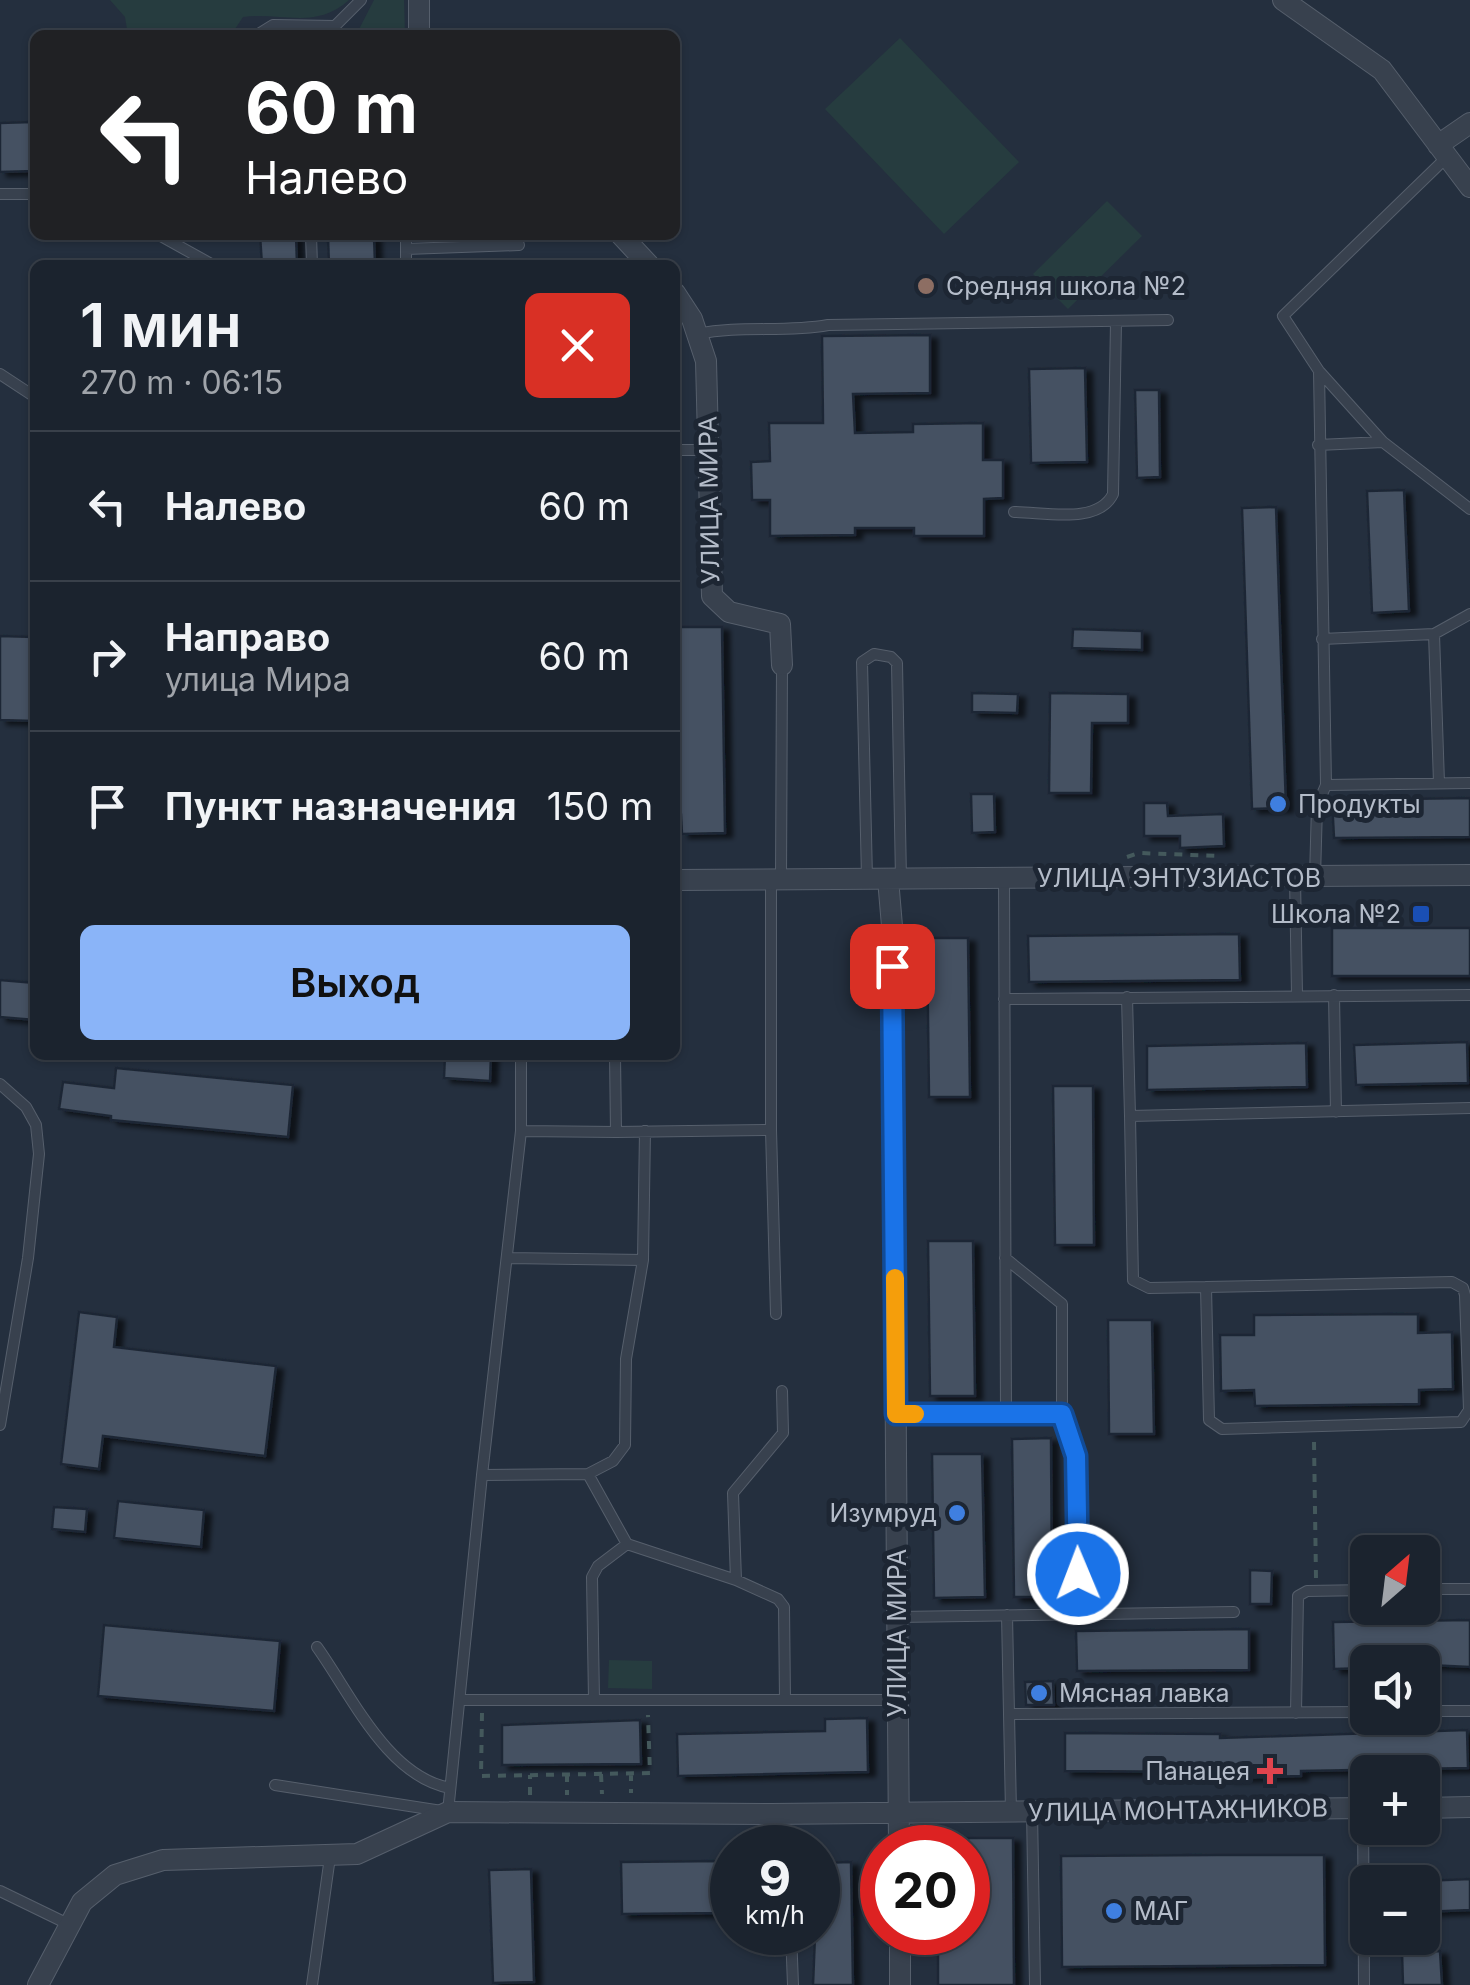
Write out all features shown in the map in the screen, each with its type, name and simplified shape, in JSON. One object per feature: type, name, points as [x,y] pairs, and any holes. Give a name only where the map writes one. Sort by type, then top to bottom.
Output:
[{"type":"street","points":[[419,0],[420,30]]},
{"type":"street","points":[[1283,0],[1382,70],[1470,187]]},
{"type":"street","points":[[1442,151],[1470,123]]},
{"type":"street","points":[[626,240],[644,260]]},
{"type":"street","name":"УЛИЦА МИРА","points":[[680,302],[698,334],[706,360],[712,596],[729,612],[780,624],[782,664]]},
{"type":"street","name":"УЛИЦА ЭНТУЗИАСТОВ","points":[[680,880],[1470,876]]},
{"type":"street","name":"УЛИЦА МИРА","points":[[885,879],[892,926],[898,1825]]},
{"type":"street","points":[[1440,1808],[1470,1807]]},
{"type":"street","name":"УЛИЦА МОНТАЖНИКОВ","points":[[448,1812],[898,1814],[1350,1808]]},
{"type":"street","points":[[38,1985],[68,1924],[96,1888],[137,1867],[196,1858],[330,1857],[375,1848],[448,1812]]},
{"type":"street","points":[[900,1955],[900,1985]]},
{"type":"lane","points":[[265,30],[273,25],[335,26],[362,0]]},
{"type":"lane","points":[[1442,151],[1283,316],[1319,371],[1383,442],[1470,509]]},
{"type":"lane","points":[[0,194],[30,194]]},
{"type":"lane","points":[[168,240],[204,260]]},
{"type":"lane","points":[[406,240],[406,260]]},
{"type":"lane","points":[[406,248],[519,245]]},
{"type":"lane","points":[[698,334],[722,329],[798,330],[828,325],[1168,320]]},
{"type":"lane","points":[[1014,512],[1097,513],[1108,504],[1113,494],[1116,322]]},
{"type":"lane","points":[[1296,996],[1305,878],[1317,806],[1326,785],[1319,371]]},
{"type":"lane","points":[[0,374],[30,394]]},
{"type":"lane","points":[[1318,445],[1383,442]]},
{"type":"lane","points":[[680,450],[708,450]]},
{"type":"lane","points":[[1322,639],[1434,634],[1470,614]]},
{"type":"lane","points":[[1434,634],[1439,783]]},
{"type":"lane","points":[[874,654],[891,656],[897,663],[885,879],[862,662],[874,654]]},
{"type":"lane","points":[[776,1314],[771,1130],[782,664]]},
{"type":"lane","points":[[1326,785],[1470,782]]},
{"type":"lane","points":[[1004,879],[1006,1414]]},
{"type":"lane","points":[[1334,995],[1336,1112]]},
{"type":"lane","points":[[1126,997],[1133,1280],[1149,1288],[1452,1282],[1466,1295],[1470,1410],[1460,1422],[1222,1429],[1208,1420],[1206,1287]]},
{"type":"lane","points":[[1004,998],[1470,997]]},
{"type":"lane","points":[[275,1785],[448,1812],[508,1258],[520,1131],[520,1060]]},
{"type":"lane","points":[[615,1060],[616,1132]]},
{"type":"lane","points":[[0,1084],[26,1107],[36,1124],[39,1154],[28,1258],[0,1425]]},
{"type":"lane","points":[[1130,1116],[1470,1108]]},
{"type":"lane","points":[[520,1131],[771,1130]]},
{"type":"lane","points":[[482,1475],[588,1474],[613,1462],[624,1445],[626,1360],[643,1260],[644,1131]]},
{"type":"lane","points":[[508,1258],[643,1260]]},
{"type":"lane","points":[[1006,1258],[1062,1304],[1062,1414],[1076,1456],[1079,1614]]},
{"type":"lane","points":[[736,1580],[733,1493],[783,1434],[782,1391]]},
{"type":"lane","points":[[896,1414],[1062,1414]]},
{"type":"lane","points":[[588,1474],[627,1544],[736,1580],[778,1599],[784,1606],[785,1700]]},
{"type":"lane","points":[[594,1700],[592,1578],[598,1566],[627,1544]]},
{"type":"lane","points":[[1440,1589],[1470,1589]]},
{"type":"lane","points":[[1296,1713],[1298,1596],[1317,1590],[1350,1590]]},
{"type":"lane","points":[[897,1617],[1234,1612]]},
{"type":"lane","points":[[1007,1615],[1009,1714],[1022,1812],[1035,1985]]},
{"type":"lane","points":[[317,1647],[397,1760],[421,1779],[450,1788]]},
{"type":"lane","points":[[460,1700],[898,1700]]},
{"type":"lane","points":[[1440,1711],[1470,1711]]},
{"type":"lane","points":[[1009,1714],[1350,1712]]},
{"type":"lane","points":[[770,1814],[770,1825]]},
{"type":"lane","points":[[1364,1985],[1365,1845]]},
{"type":"lane","points":[[312,1985],[330,1857]]},
{"type":"lane","points":[[0,1891],[68,1924]]},
{"type":"lane","points":[[792,1955],[794,1985]]},
{"type":"path","points":[[1123,858],[1138,852],[1228,857]]},
{"type":"path","points":[[1314,1427],[1317,1590]]},
{"type":"path","points":[[482,1700],[481,1776],[650,1773],[648,1700]]},
{"type":"green space","points":[[110,0],[349,0],[324,15],[312,17],[243,17],[234,30],[127,30],[125,17]]},
{"type":"green space","points":[[374,0],[404,0],[405,30],[359,30]]},
{"type":"green space","points":[[900,38],[1019,162],[944,234],[825,109]]},
{"type":"green space","points":[[1107,201],[1142,236],[1068,309],[1033,274]]},
{"type":"green space","points":[[609,1660],[652,1661],[652,1689],[608,1688]]},
{"type":"building","points":[[30,122],[30,171],[0,172],[0,123]]},
{"type":"building","points":[[260,240],[296,240],[297,260],[262,260]]},
{"type":"building","points":[[328,240],[374,240],[375,260],[329,260]]},
{"type":"building","points":[[930,335],[930,393],[853,394],[855,433],[913,432],[913,424],[983,423],[983,460],[1003,460],[1003,498],[984,499],[984,536],[914,536],[914,528],[855,528],[855,535],[770,536],[770,500],[752,500],[751,462],[770,461],[769,423],[823,423],[822,336]]},
{"type":"building","points":[[1085,368],[1087,462],[1031,463],[1029,369]]},
{"type":"building","points":[[1135,390],[1159,390],[1160,477],[1137,478]]},
{"type":"building","points":[[1404,490],[1409,611],[1372,613],[1367,491]]},
{"type":"building","points":[[1276,507],[1286,808],[1252,809],[1242,508]]},
{"type":"building","points":[[680,627],[722,627],[725,833],[682,834]]},
{"type":"building","points":[[1073,629],[1142,631],[1142,650],[1072,648]]},
{"type":"building","points":[[0,636],[30,637],[30,721],[0,720]]},
{"type":"building","points":[[972,693],[1018,694],[1017,713],[972,712]]},
{"type":"building","points":[[1050,693],[1128,694],[1128,723],[1092,723],[1091,793],[1049,793]]},
{"type":"building","points":[[971,794],[994,794],[995,832],[972,833]]},
{"type":"building","points":[[1470,798],[1470,837],[1334,838],[1332,800]]},
{"type":"building","points":[[1144,803],[1167,803],[1168,816],[1223,814],[1224,846],[1180,848],[1180,836],[1144,836]]},
{"type":"building","points":[[1332,928],[1470,928],[1470,976],[1332,976]]},
{"type":"building","points":[[1239,934],[1240,980],[1029,982],[1028,936]]},
{"type":"building","points":[[927,938],[968,938],[970,1097],[929,1097]]},
{"type":"building","points":[[0,980],[30,983],[30,1020],[0,1017]]},
{"type":"building","points":[[1467,1042],[1468,1083],[1356,1085],[1354,1045]]},
{"type":"building","points":[[1306,1043],[1307,1087],[1147,1090],[1147,1046]]},
{"type":"building","points":[[445,1060],[491,1060],[490,1081],[444,1078]]},
{"type":"building","points":[[116,1068],[293,1085],[288,1137],[111,1120],[111,1116],[59,1109],[63,1082],[114,1088]]},
{"type":"building","points":[[1053,1086],[1093,1086],[1094,1245],[1055,1245]]},
{"type":"building","points":[[928,1241],[973,1241],[975,1396],[930,1396]]},
{"type":"building","points":[[79,1312],[117,1317],[114,1347],[276,1366],[265,1456],[103,1436],[99,1469],[61,1464]]},
{"type":"building","points":[[1418,1314],[1418,1333],[1452,1332],[1453,1389],[1419,1390],[1419,1404],[1255,1406],[1254,1390],[1221,1391],[1220,1335],[1254,1335],[1254,1315]]},
{"type":"building","points":[[1108,1320],[1152,1320],[1154,1434],[1109,1434]]},
{"type":"building","points":[[1051,1438],[1052,1597],[1014,1597],[1012,1439]]},
{"type":"building","points":[[932,1454],[982,1454],[985,1597],[934,1598]]},
{"type":"building","points":[[118,1501],[204,1510],[201,1547],[114,1538]]},
{"type":"building","points":[[54,1507],[87,1509],[85,1532],[52,1529]]},
{"type":"building","points":[[1250,1570],[1272,1571],[1271,1604],[1250,1604]]},
{"type":"building","points":[[1440,1620],[1470,1620],[1470,1667],[1440,1666],[1440,1645],[1350,1645],[1350,1669],[1334,1669],[1333,1622],[1440,1625]]},
{"type":"building","points":[[104,1625],[280,1641],[274,1711],[98,1696]]},
{"type":"building","points":[[1249,1629],[1249,1670],[1077,1671],[1076,1631]]},
{"type":"building","points":[[1053,1681],[1054,1705],[1026,1705],[1025,1682]]},
{"type":"building","points":[[867,1718],[868,1772],[678,1776],[677,1734],[825,1731],[825,1719]]},
{"type":"building","points":[[640,1720],[641,1764],[502,1765],[502,1725]]},
{"type":"building","points":[[1467,1730],[1468,1768],[1440,1769],[1440,1755],[1350,1755],[1350,1770],[1301,1771],[1301,1776],[1227,1778],[1227,1772],[1065,1771],[1065,1733],[1220,1734],[1220,1738],[1440,1735],[1440,1731]]},
{"type":"building","points":[[990,1838],[1013,1838],[1014,1985],[938,1985],[938,1955],[990,1955]]},
{"type":"building","points":[[1324,1855],[1325,1965],[1062,1967],[1061,1856]]},
{"type":"building","points":[[710,1861],[710,1913],[622,1914],[621,1862]]},
{"type":"building","points":[[840,1862],[851,1862],[853,1985],[813,1985],[814,1955],[840,1955]]},
{"type":"building","points":[[531,1869],[534,1982],[493,1983],[489,1870]]},
{"type":"building","points":[[1470,1879],[1470,1910],[1440,1911],[1440,1880]]},
{"type":"building","points":[[1440,1951],[1442,1985],[1403,1985],[1402,1955],[1440,1955]]},
{"type":"slow traffic","points":[[895,1278],[896,1414],[915,1414]]},
{"type":"place","name":"Средняя школа №2","points":[[926,286]]},
{"type":"place","name":"Продукты","points":[[1278,804]]},
{"type":"place","name":"Школа №2","points":[[1421,914]]},
{"type":"place","name":"Изумруд","points":[[957,1513]]},
{"type":"place","name":"Мясная лавка","points":[[1039,1693]]},
{"type":"place","name":"Панацея","points":[[1270,1771]]},
{"type":"place","name":"МАГ","points":[[1114,1911]]},
{"type":"route","points":[[892,966],[896,1414],[1062,1414],[1076,1456],[1078,1574]]}]
